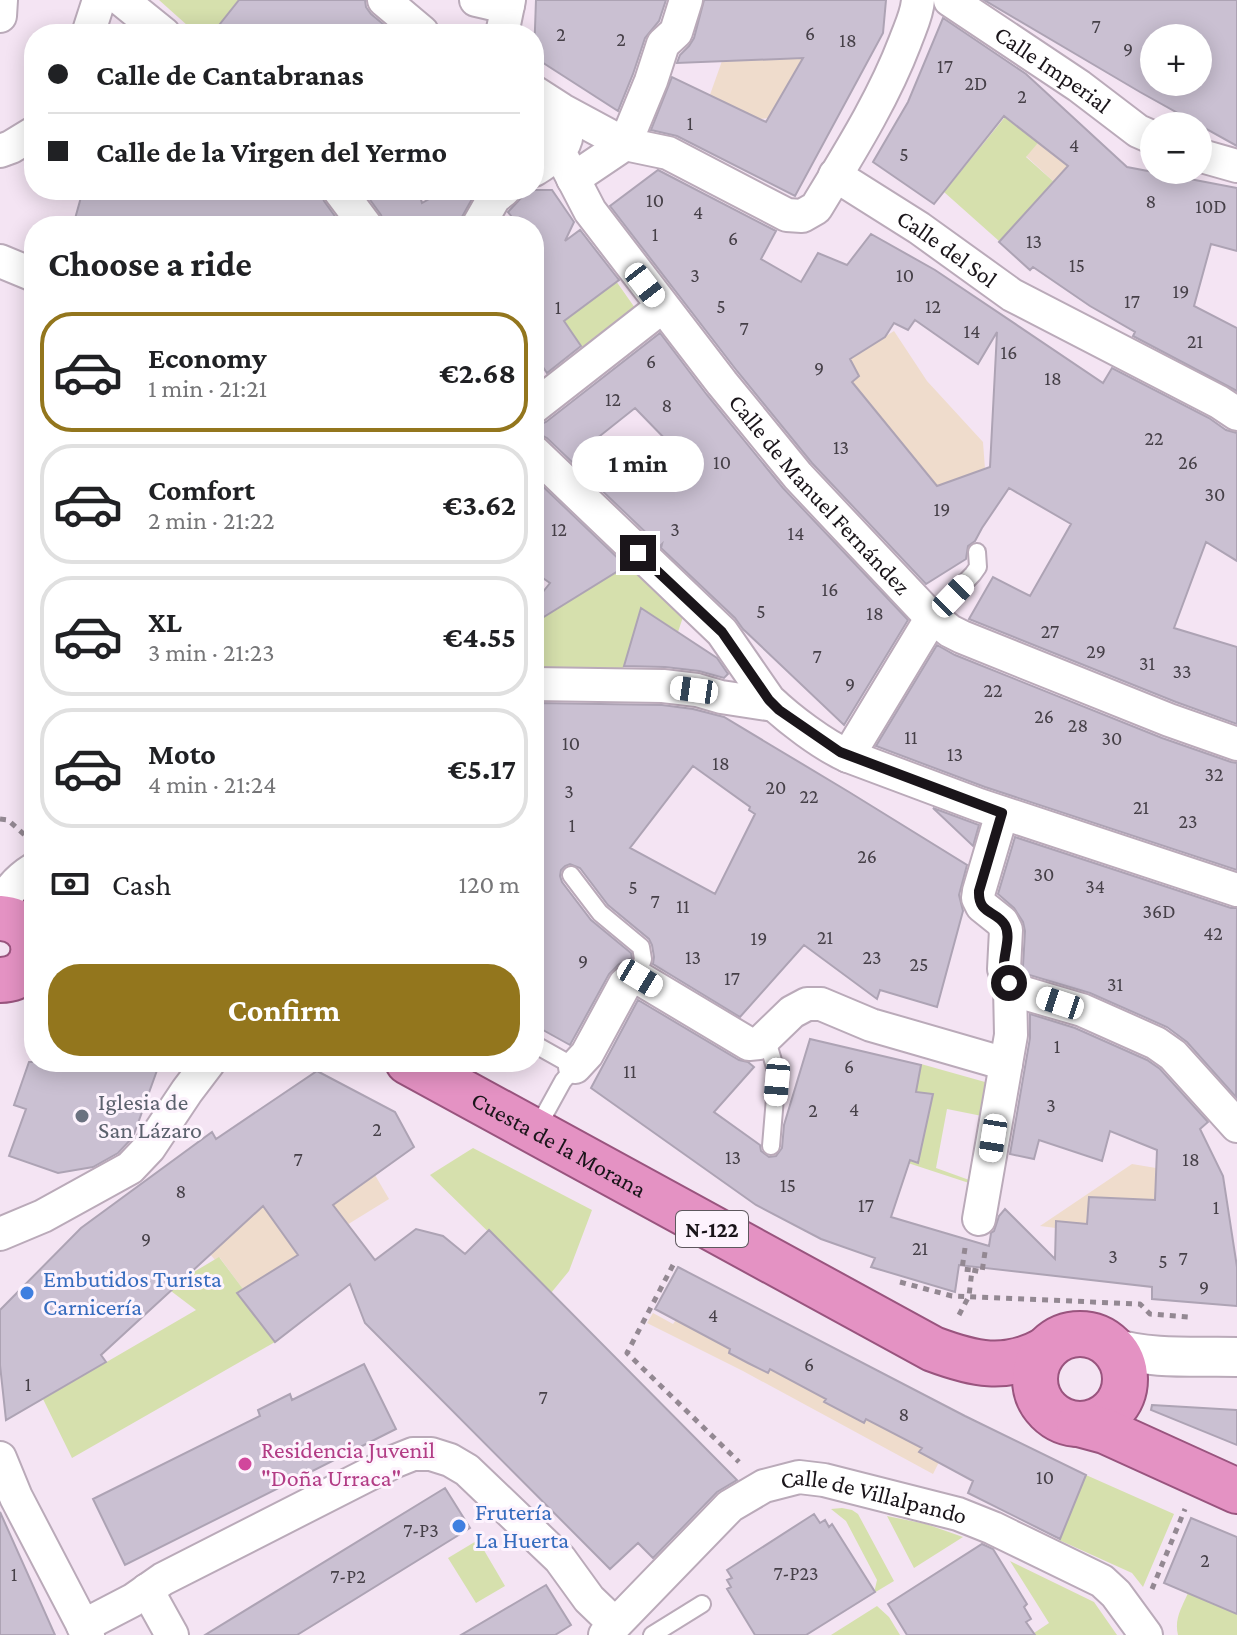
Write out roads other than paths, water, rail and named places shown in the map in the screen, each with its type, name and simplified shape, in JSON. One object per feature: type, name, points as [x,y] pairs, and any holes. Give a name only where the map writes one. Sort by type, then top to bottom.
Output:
[{"type":"highway","name":"Cuesta de la Morana","points":[[426,1072],[888,1326],[1004,1378],[1038,1397]]},
{"type":"highway","name":"N-122","points":[[1045,1350],[1054,1341],[1077,1333],[1102,1339],[1118,1376]]},
{"type":"highway","name":"Cuesta de la Morana","points":[[953,1356],[1003,1364],[1026,1360],[1045,1350]]},
{"type":"highway","points":[[1038,1397],[1035,1372],[1045,1350]]},
{"type":"highway","points":[[1079,1424],[1102,1418],[1112,1410],[1118,1376]]},
{"type":"highway","points":[[1118,1376],[1120,1420],[1136,1446]]},
{"type":"highway","name":"N-122","points":[[1038,1397],[1045,1408],[1066,1422],[1097,1428],[1237,1491]]},
{"type":"street","points":[[0,16],[1,0]]},
{"type":"street","points":[[91,24],[99,0]]},
{"type":"street","points":[[122,0],[152,24]]},
{"type":"street","points":[[384,0],[412,24]]},
{"type":"street","points":[[476,0],[489,3],[506,13]]},
{"type":"street","points":[[555,167],[625,144],[663,44],[676,32],[686,0]]},
{"type":"street","points":[[548,112],[625,144],[671,154],[787,215],[810,213],[816,208],[896,64],[916,14],[918,0]]},
{"type":"street","name":"Calle Imperial","points":[[950,0],[1079,86],[1140,132]]},
{"type":"street","name":"Calle de Manuel Fernández","points":[[548,112],[555,167],[581,196],[595,220],[798,476],[932,617],[962,637],[1237,744]]},
{"type":"street","points":[[0,151],[24,139]]},
{"type":"street","points":[[1212,159],[1237,166]]},
{"type":"street","name":"Calle del Sol","points":[[835,175],[919,228],[1012,295],[1237,414]]},
{"type":"street","points":[[0,261],[24,271]]},
{"type":"street","points":[[544,399],[662,307]]},
{"type":"street","points":[[544,462],[722,632],[774,705],[832,748],[1002,813],[1237,890]]},
{"type":"street","points":[[848,756],[932,617]]},
{"type":"street","points":[[544,684],[663,686],[774,705]]},
{"type":"street","points":[[979,1219],[1011,1035],[1010,989],[1004,969],[1007,933],[1005,926],[984,908],[978,898],[1002,813]]},
{"type":"street","points":[[0,863],[24,861]]},
{"type":"street","points":[[14,947],[6,895],[24,877]]},
{"type":"street","points":[[575,1067],[587,1054],[625,984],[637,977],[745,1042],[759,1043],[792,1012],[807,1004],[821,1004],[871,1025],[1006,1064]]},
{"type":"street","points":[[1010,989],[1082,1010],[1161,1045],[1237,1126]]},
{"type":"street","points":[[0,1234],[43,1216],[130,1168],[149,1148],[201,1072]]},
{"type":"street","points":[[1118,1376],[1126,1351],[1237,1357]]},
{"type":"street","name":"Calle de Villalpando","points":[[0,1458],[8,1499],[85,1630],[157,1582],[403,1457],[422,1453],[450,1460],[476,1477],[560,1559],[617,1631],[730,1506],[764,1486],[788,1479],[811,1478],[924,1504],[972,1519],[1102,1581],[1116,1594],[1146,1635]]},
{"type":"street","points":[[147,1590],[172,1635]]},
{"type":"lane","points":[[932,617],[978,567],[977,552]]},
{"type":"lane","points":[[571,875],[600,913],[641,947],[643,959],[637,977]]},
{"type":"lane","points":[[766,1037],[777,1074],[771,1146]]},
{"type":"lane","points":[[535,1132],[563,1081],[575,1067],[544,1050]]},
{"type":"lane","points":[[652,1635],[702,1604]]},
{"type":"place","name":"Iglesia de San Lázaro","points":[[82,1116]]},
{"type":"place","name":"Embutidos Turista Carnicería","points":[[27,1293]]},
{"type":"place","name":"Residencia Juvenil \"Doña Urraca\"","points":[[245,1464]]},
{"type":"place","name":"Frutería La Huerta","points":[[459,1526]]}]
